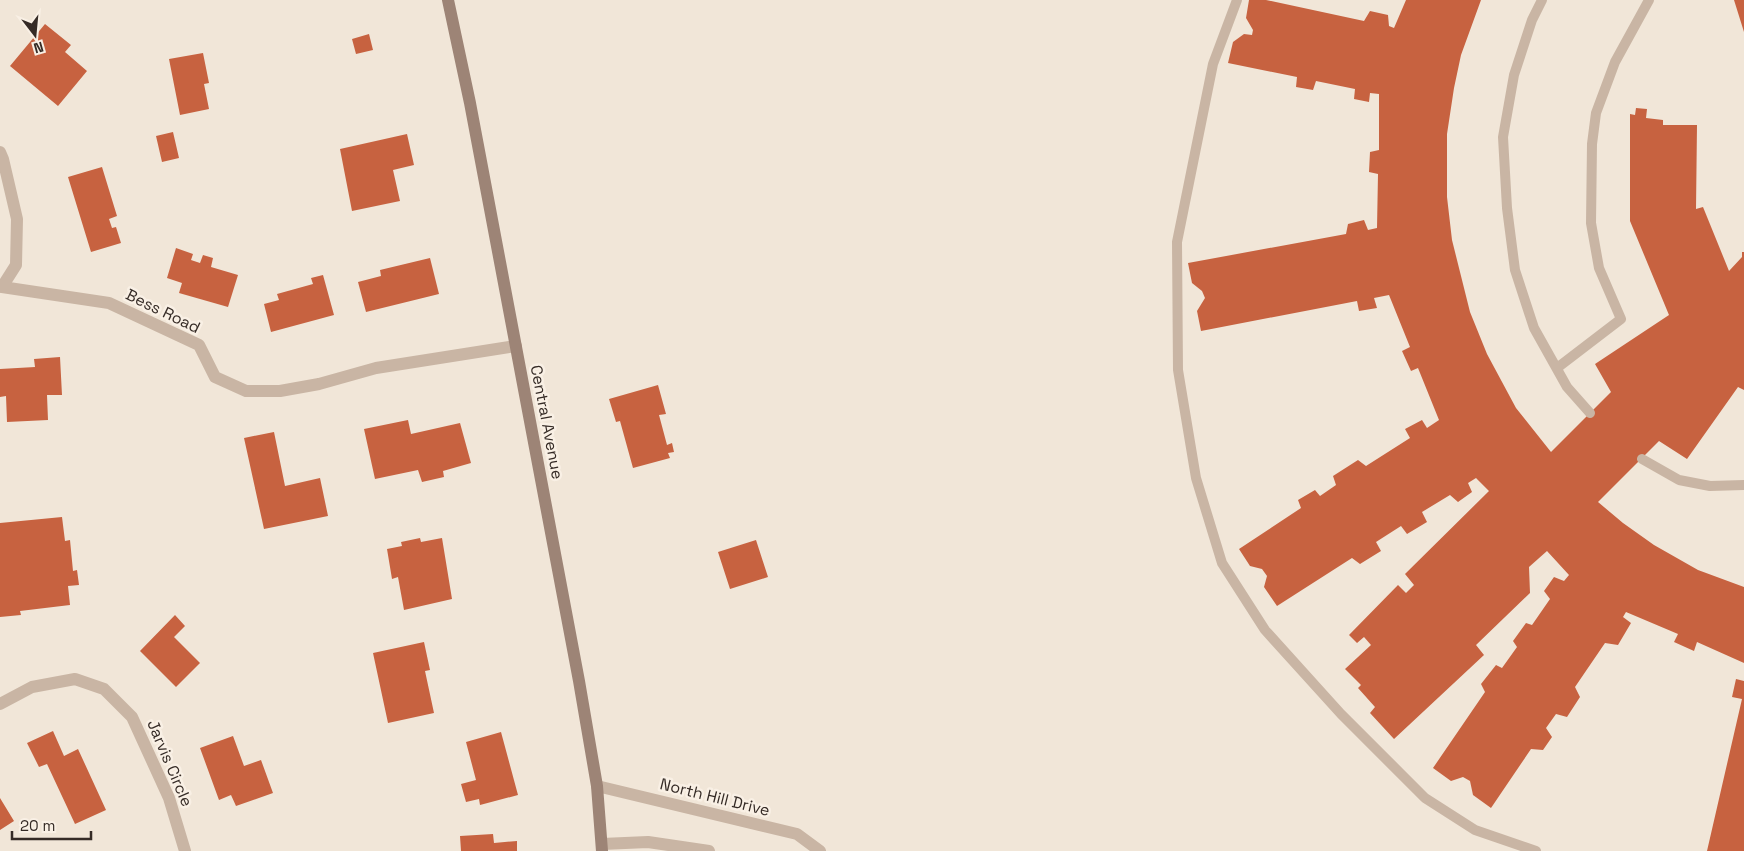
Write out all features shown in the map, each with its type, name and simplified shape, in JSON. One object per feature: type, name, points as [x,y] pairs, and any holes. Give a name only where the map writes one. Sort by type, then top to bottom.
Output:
[{"type":"main road","name":"Central Avenue","points":[[448,0],[470,103],[579,681],[597,786],[602,848]]},
{"type":"street","name":"Bess Road","points":[[0,152],[17,219],[16,265],[1,288],[109,302],[199,345],[215,377],[246,391],[280,391],[319,384],[376,368],[516,346]]},
{"type":"street","name":"Jarvis Circle","points":[[0,704],[32,686],[75,679],[104,689],[132,717],[169,798],[186,851]]},
{"type":"street","name":"North Hill Drive","points":[[597,786],[797,834],[820,851]]},
{"type":"street","points":[[602,848],[648,842],[709,851]]},
{"type":"lane","points":[[1237,0],[1213,64],[1177,242],[1178,370],[1196,478],[1222,563],[1265,630],[1341,714],[1425,798],[1475,830],[1536,851]]},
{"type":"lane","points":[[1542,0],[1532,20],[1514,76],[1503,137],[1507,208],[1515,270],[1534,328],[1568,387],[1590,413]]},
{"type":"lane","points":[[1557,368],[1621,319],[1599,268],[1591,223],[1592,144],[1596,113],[1615,62],[1650,0]]},
{"type":"lane","points":[[1642,458],[1679,480],[1710,486],[1744,485]]},
{"type":"building","points":[[1249,0],[1266,0],[1364,21],[1370,11],[1388,15],[1389,26],[1394,28],[1406,0],[1481,0],[1461,55],[1447,134],[1447,197],[1452,240],[1470,312],[1487,354],[1516,408],[1551,452],[1611,392],[1595,364],[1669,315],[1630,221],[1630,114],[1635,115],[1636,108],[1647,109],[1646,118],[1663,120],[1663,125],[1697,125],[1696,209],[1703,207],[1729,271],[1742,257],[1742,252],[1744,252],[1744,390],[1738,387],[1687,459],[1659,441],[1598,502],[1654,545],[1698,570],[1744,587],[1744,663],[1697,642],[1694,651],[1674,642],[1678,634],[1626,612],[1623,617],[1631,623],[1618,645],[1605,643],[1575,687],[1580,697],[1567,717],[1556,714],[1546,728],[1552,737],[1543,750],[1531,749],[1491,808],[1473,795],[1470,781],[1463,777],[1451,781],[1433,768],[1485,692],[1481,684],[1496,665],[1502,668],[1517,647],[1513,641],[1526,623],[1532,625],[1550,599],[1544,591],[1554,577],[1564,581],[1569,575],[1547,551],[1529,567],[1530,593],[1476,645],[1484,655],[1394,739],[1370,713],[1375,707],[1358,688],[1361,685],[1345,669],[1371,645],[1364,637],[1357,643],[1349,635],[1398,585],[1406,593],[1414,585],[1405,574],[1489,491],[1476,478],[1468,483],[1472,492],[1458,502],[1450,495],[1422,512],[1427,522],[1407,534],[1401,526],[1376,542],[1381,551],[1360,564],[1352,558],[1277,606],[1264,587],[1267,576],[1262,569],[1250,566],[1239,549],[1301,508],[1298,500],[1315,490],[1320,496],[1336,485],[1333,476],[1358,460],[1366,466],[1410,438],[1405,429],[1422,420],[1427,428],[1439,420],[1418,368],[1411,371],[1402,351],[1410,347],[1389,295],[1374,298],[1377,308],[1359,311],[1357,301],[1201,331],[1197,311],[1205,298],[1202,291],[1192,283],[1188,263],[1346,234],[1348,224],[1364,220],[1368,230],[1377,228],[1378,174],[1369,172],[1370,152],[1379,150],[1379,94],[1370,93],[1369,102],[1354,99],[1355,89],[1316,81],[1313,90],[1296,87],[1297,77],[1228,63],[1233,42],[1244,34],[1252,35],[1253,30],[1246,18]]},
{"type":"building","points":[[1734,0],[1744,0],[1744,32]]},
{"type":"building","points":[[45,24],[71,45],[65,52],[87,71],[58,106],[10,66]]},
{"type":"building","points":[[369,34],[373,50],[356,54],[352,39]]},
{"type":"building","points":[[203,53],[209,83],[204,84],[209,109],[180,115],[169,59]]},
{"type":"building","points":[[173,132],[179,158],[162,162],[156,136]]},
{"type":"building","points":[[407,134],[414,165],[393,170],[400,201],[352,211],[340,149]]},
{"type":"building","points":[[102,167],[117,216],[109,219],[112,228],[116,227],[121,243],[91,252],[68,177]]},
{"type":"building","points":[[176,248],[193,254],[191,260],[200,263],[203,255],[213,258],[211,267],[238,275],[228,307],[179,293],[182,283],[167,278]]},
{"type":"building","points":[[430,258],[439,294],[366,312],[358,282],[381,276],[380,270]]},
{"type":"building","points":[[323,275],[334,315],[271,332],[264,304],[279,300],[277,294],[313,284],[311,278]]},
{"type":"building","points":[[60,357],[62,395],[47,395],[48,420],[7,422],[6,396],[0,397],[0,369],[35,367],[34,359]]},
{"type":"building","points":[[658,385],[666,414],[659,415],[667,445],[672,443],[674,452],[668,453],[670,458],[633,468],[620,421],[616,422],[609,399]]},
{"type":"building","points":[[408,420],[411,434],[460,423],[471,463],[443,471],[444,477],[422,482],[418,470],[375,479],[364,429]]},
{"type":"building","points":[[274,432],[285,486],[320,478],[328,516],[264,529],[244,438]]},
{"type":"building","points":[[62,517],[65,541],[70,540],[73,571],[77,570],[79,585],[68,586],[70,605],[20,611],[21,615],[0,617],[0,523]]},
{"type":"building","points":[[420,538],[421,542],[442,538],[452,599],[404,610],[398,577],[392,579],[387,549],[402,546],[401,542]]},
{"type":"building","points":[[756,540],[768,577],[730,589],[718,552]]},
{"type":"building","points":[[175,615],[185,626],[174,637],[200,663],[176,687],[140,651]]},
{"type":"building","points":[[424,642],[430,670],[425,671],[434,713],[388,723],[373,653]]},
{"type":"building","points":[[1736,679],[1744,681],[1744,851],[1707,851],[1742,699],[1732,697]]},
{"type":"building","points":[[53,731],[64,756],[78,749],[106,810],[75,824],[47,764],[39,767],[27,743]]},
{"type":"building","points":[[501,732],[518,795],[480,805],[479,799],[466,802],[461,784],[476,780],[466,742]]},
{"type":"building","points":[[233,736],[244,766],[261,760],[273,793],[236,806],[231,795],[219,800],[200,748]]},
{"type":"building","points":[[0,798],[14,821],[0,830]]},
{"type":"building","points":[[493,834],[494,843],[517,841],[517,851],[461,851],[460,836]]}]
